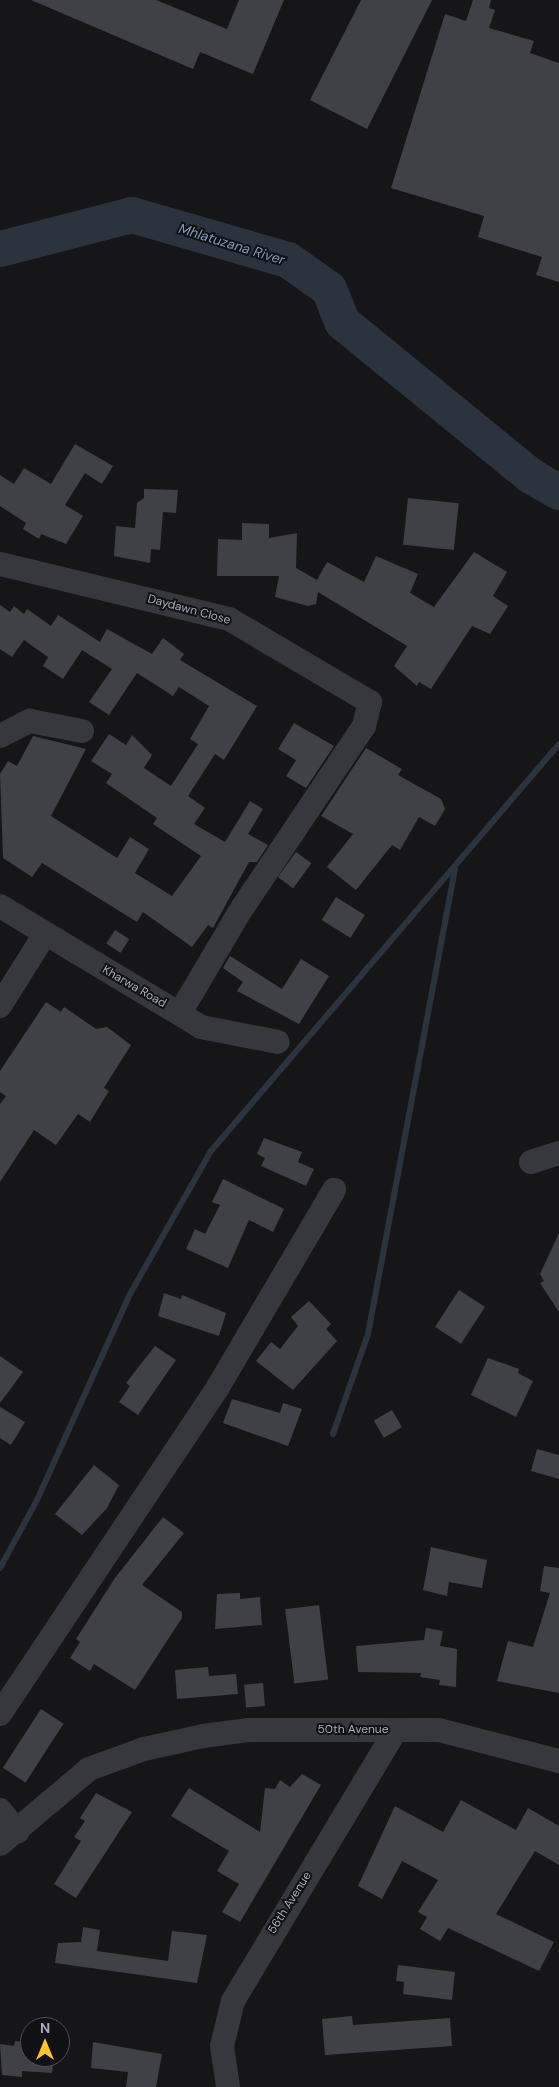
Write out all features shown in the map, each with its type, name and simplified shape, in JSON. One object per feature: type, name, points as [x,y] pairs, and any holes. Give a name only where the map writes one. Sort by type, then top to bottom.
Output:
[{"type":"street","name":"Daydawn Close","points":[[0,564],[229,619],[363,697],[371,708],[364,726],[242,908],[181,1011]]},
{"type":"street","points":[[0,736],[30,722],[82,731]]},
{"type":"street","name":"Kharwa Road","points":[[0,906],[45,934],[181,1011],[201,1027],[278,1042]]},
{"type":"street","points":[[0,1006],[45,934]]},
{"type":"street","points":[[531,1162],[559,1153]]},
{"type":"street","points":[[0,1714],[218,1386],[334,1190]]},
{"type":"street","name":"50th Avenue","points":[[9,1838],[79,1775],[144,1749],[248,1730],[396,1730],[463,1733],[559,1761]]},
{"type":"street","name":"56th Avenue","points":[[228,2087],[222,2046],[234,2001],[396,1730]]},
{"type":"street","points":[[0,1810],[9,1838]]},
{"type":"building","points":[[31,0],[156,0],[227,29],[239,0],[284,0],[253,74],[200,52],[193,69]]},
{"type":"building","points":[[361,0],[432,0],[367,129],[310,100]]},
{"type":"building","points":[[473,0],[491,0],[489,8],[495,10],[489,28],[534,41],[530,53],[559,63],[559,282],[536,275],[542,257],[478,237],[484,216],[391,188],[445,14],[466,21]]},
{"type":"building","points":[[75,444],[113,466],[102,484],[85,473],[65,505],[83,516],[66,544],[41,534],[39,539],[23,529],[26,523],[0,506],[0,475],[14,484],[24,468],[51,484]]},
{"type":"building","points":[[144,489],[178,490],[176,513],[163,512],[160,550],[151,549],[150,563],[114,556],[116,526],[135,528],[137,503],[144,498]]},
{"type":"building","points":[[408,498],[459,503],[454,550],[403,545]]},
{"type":"building","points":[[242,523],[269,524],[269,538],[297,533],[296,568],[317,580],[327,562],[364,582],[376,556],[418,574],[410,593],[434,607],[474,552],[507,572],[493,596],[508,606],[490,634],[472,626],[431,689],[419,682],[417,686],[394,666],[407,646],[318,592],[316,604],[308,606],[275,597],[279,576],[217,576],[218,539],[242,540]]},
{"type":"building","points":[[0,605],[10,612],[14,606],[24,614],[27,609],[51,626],[58,615],[100,642],[107,629],[152,654],[163,638],[184,654],[180,660],[257,706],[224,760],[215,754],[188,796],[205,808],[194,824],[225,842],[250,801],[263,809],[248,834],[268,845],[257,862],[249,862],[213,928],[208,925],[192,947],[143,912],[137,922],[42,863],[32,877],[3,858],[0,774],[8,761],[17,766],[33,736],[86,749],[51,816],[117,858],[130,837],[149,849],[135,873],[172,896],[201,856],[153,824],[157,818],[106,783],[112,774],[91,761],[109,734],[126,745],[132,735],[152,755],[144,768],[171,786],[198,744],[190,739],[209,706],[179,687],[173,696],[137,673],[109,715],[89,702],[112,669],[82,650],[63,679],[43,666],[48,657],[24,640],[12,657],[0,649]]},
{"type":"building","points":[[294,723],[334,746],[306,788],[286,776],[296,760],[278,749]]},
{"type":"building","points":[[366,748],[402,769],[398,775],[441,799],[445,809],[435,826],[419,817],[400,850],[392,845],[356,890],[327,867],[353,834],[321,816]]},
{"type":"building","points":[[296,852],[311,863],[293,888],[278,877]]},
{"type":"building","points":[[336,897],[365,915],[351,938],[322,920]]},
{"type":"building","points":[[115,930],[129,939],[121,953],[106,943]]},
{"type":"building","points":[[230,956],[282,989],[301,959],[329,976],[299,1024],[237,991],[243,982],[223,968]]},
{"type":"building","points":[[46,1002],[61,1012],[64,1007],[96,1029],[107,1027],[131,1045],[104,1088],[109,1091],[90,1122],[78,1114],[56,1145],[34,1130],[0,1182],[0,1104],[6,1096],[0,1092],[0,1071]]},
{"type":"building","points":[[264,1138],[302,1152],[298,1162],[314,1169],[306,1186],[261,1166],[265,1158],[257,1154]]},
{"type":"building","points":[[223,1179],[284,1209],[273,1232],[249,1220],[228,1268],[186,1249],[195,1229],[205,1234],[220,1205],[212,1202]]},
{"type":"building","points":[[559,1233],[559,1312],[540,1283],[544,1281],[540,1274]]},
{"type":"building","points":[[459,1290],[485,1307],[461,1344],[435,1327]]},
{"type":"building","points":[[164,1293],[181,1299],[182,1295],[226,1313],[219,1336],[158,1316]]},
{"type":"building","points":[[309,1301],[331,1324],[326,1329],[337,1341],[293,1390],[256,1361],[271,1342],[280,1349],[298,1326],[291,1317]]},
{"type":"building","points":[[155,1346],[176,1360],[138,1415],[119,1402],[130,1386],[126,1383]]},
{"type":"building","points":[[0,1356],[23,1372],[0,1403]]},
{"type":"building","points":[[488,1358],[519,1369],[518,1373],[533,1381],[516,1417],[471,1395]]},
{"type":"building","points":[[232,1399],[280,1413],[283,1403],[302,1409],[288,1446],[223,1423]]},
{"type":"building","points":[[0,1407],[25,1422],[11,1445],[0,1438]]},
{"type":"building","points":[[392,1410],[402,1427],[384,1438],[374,1420]]},
{"type":"building","points":[[537,1449],[559,1455],[559,1479],[531,1471]]},
{"type":"building","points":[[94,1465],[119,1485],[107,1508],[82,1535],[55,1514]]},
{"type":"building","points":[[163,1517],[184,1533],[142,1585],[182,1612],[182,1618],[135,1690],[94,1664],[90,1671],[70,1658],[80,1642],[76,1639],[115,1578]]},
{"type":"building","points":[[431,1547],[487,1560],[482,1588],[449,1582],[447,1596],[423,1590]]},
{"type":"building","points":[[544,1566],[559,1568],[559,1693],[497,1681],[508,1641],[533,1647],[550,1593],[540,1591]]},
{"type":"building","points":[[240,1593],[240,1599],[260,1597],[262,1625],[215,1629],[217,1594]]},
{"type":"building","points":[[319,1605],[328,1679],[294,1684],[285,1609]]},
{"type":"building","points":[[426,1628],[443,1631],[440,1646],[457,1649],[456,1687],[439,1685],[440,1680],[420,1677],[421,1673],[358,1672],[356,1646],[424,1640]]},
{"type":"building","points":[[208,1667],[209,1676],[236,1674],[238,1694],[177,1699],[175,1670]]},
{"type":"building","points":[[263,1683],[265,1706],[246,1708],[244,1685]]},
{"type":"building","points":[[41,1709],[64,1724],[26,1782],[3,1768]]},
{"type":"building","points":[[302,1774],[321,1785],[240,1922],[222,1912],[239,1884],[217,1871],[229,1851],[171,1816],[189,1788],[260,1832],[265,1788],[275,1789],[280,1780],[290,1787]]},
{"type":"building","points":[[96,1793],[132,1812],[76,1898],[54,1884],[81,1841],[74,1837],[85,1821],[80,1818]]},
{"type":"building","points":[[461,1800],[516,1830],[528,1808],[559,1826],[559,1865],[535,1851],[496,1914],[554,1942],[539,1971],[448,1928],[440,1941],[420,1929],[427,1917],[418,1912],[438,1880],[402,1861],[382,1899],[358,1886],[395,1806],[443,1832]]},
{"type":"building","points":[[83,1927],[100,1930],[97,1951],[168,1961],[172,1931],[207,1935],[197,1983],[55,1963],[58,1943],[81,1942]]},
{"type":"building","points":[[398,1965],[455,1972],[452,2000],[403,1994],[404,1982],[396,1981]]},
{"type":"building","points":[[352,2016],[353,2025],[450,2018],[452,2046],[325,2055],[322,2019]]},
{"type":"building","points":[[15,2041],[20,2042],[20,2067],[53,2067],[52,2073],[22,2071],[22,2077],[2,2075],[0,2044],[14,2046]]},
{"type":"building","points":[[93,2042],[162,2054],[156,2087],[126,2087],[128,2072],[91,2068]]},
{"type":"waterway","name":"Mhlatuzana River","points":[[0,249],[132,215],[288,260],[329,289],[342,322],[531,476],[559,492]]},
{"type":"waterway","points":[[0,1568],[37,1500],[130,1294],[211,1151],[559,744]]},
{"type":"waterway","points":[[333,1434],[368,1334],[455,869]]}]
